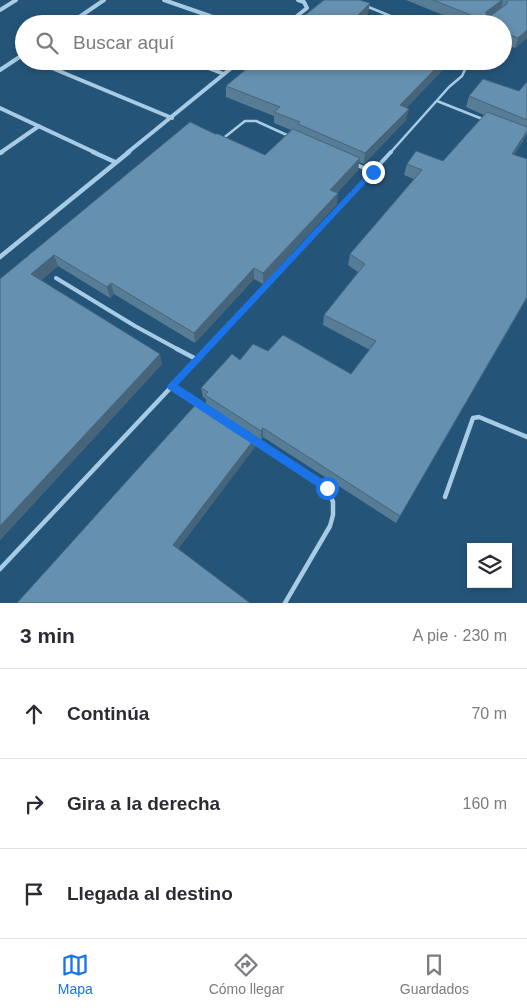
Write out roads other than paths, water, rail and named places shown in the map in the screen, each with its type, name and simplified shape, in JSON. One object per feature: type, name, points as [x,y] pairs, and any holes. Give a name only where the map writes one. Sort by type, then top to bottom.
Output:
[{"type":"street","points":[[0,10],[16,0]]},
{"type":"street","points":[[82,15],[104,0]]},
{"type":"street","points":[[164,0],[207,15]]},
{"type":"street","points":[[298,0],[304,2],[307,8],[298,15]]},
{"type":"street","points":[[0,70],[15,60]]},
{"type":"street","points":[[57,70],[172,118]]},
{"type":"street","points":[[214,70],[224,74]]},
{"type":"street","points":[[0,257],[229,70]]},
{"type":"street","points":[[0,108],[115,162]]},
{"type":"street","points":[[0,154],[39,126]]},
{"type":"lane","points":[[361,3],[389,15]]},
{"type":"lane","points":[[0,569],[171,386],[198,360],[466,70]]},
{"type":"lane","points":[[437,100],[491,122]]},
{"type":"lane","points":[[217,142],[245,121],[256,121],[292,137]]},
{"type":"lane","points":[[346,160],[373,172]]},
{"type":"lane","points":[[56,278],[135,326],[198,360]]},
{"type":"lane","points":[[171,386],[204,408]]},
{"type":"lane","points":[[445,497],[473,418],[479,416],[527,437]]},
{"type":"lane","points":[[245,434],[327,488],[333,502],[333,515],[324,537],[285,603]]}]
